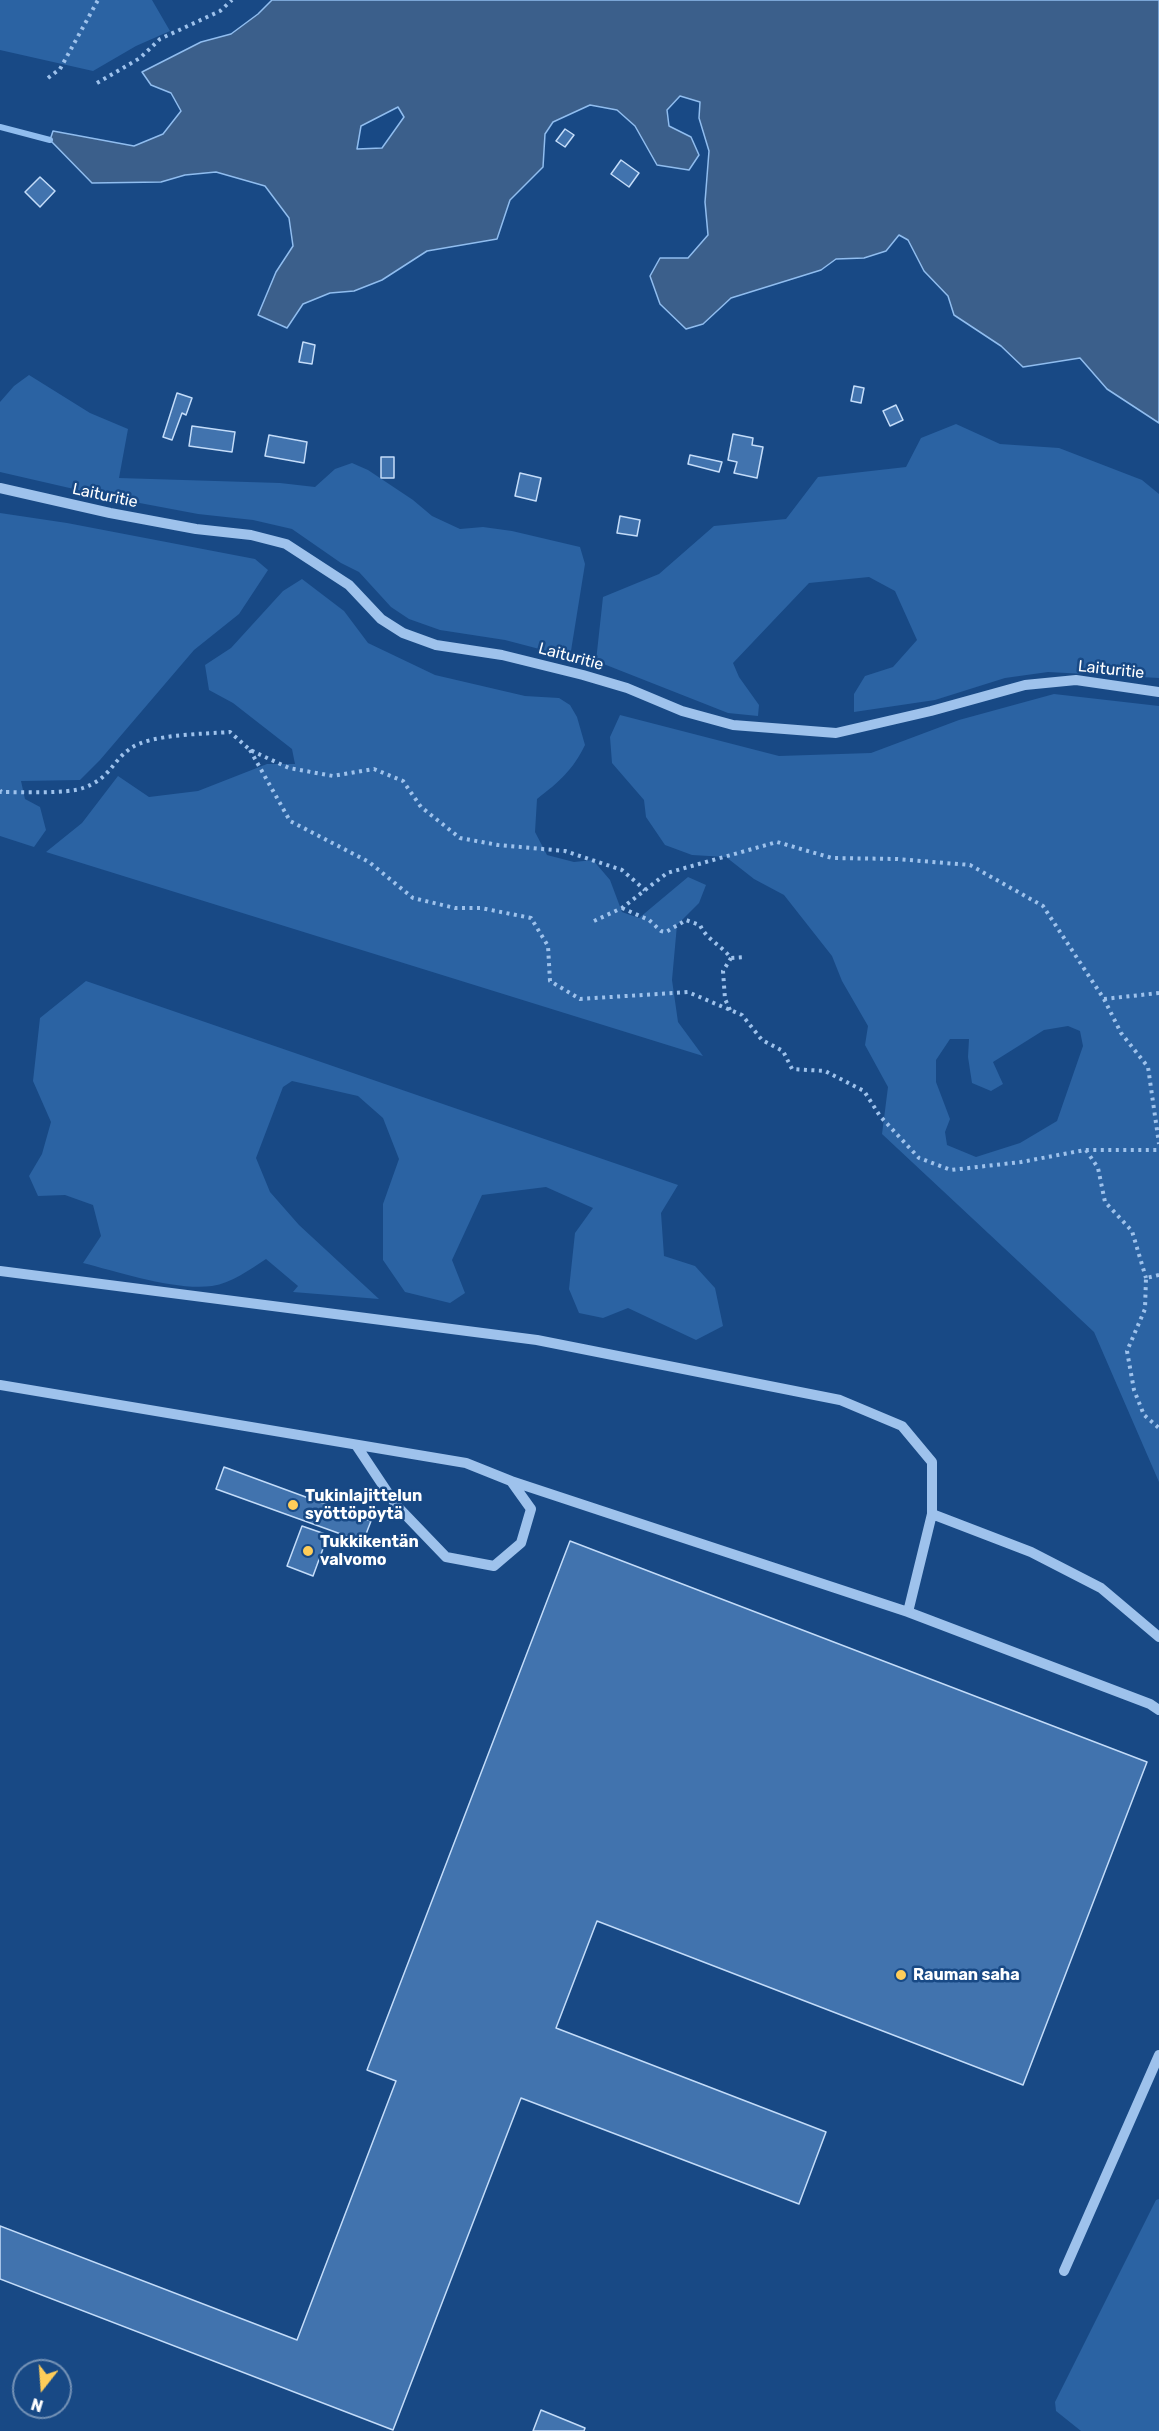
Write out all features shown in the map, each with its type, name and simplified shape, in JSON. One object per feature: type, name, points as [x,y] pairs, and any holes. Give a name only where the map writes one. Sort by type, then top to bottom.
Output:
[{"type":"street","name":"Laituritie","points":[[0,488],[196,530],[250,535],[286,544],[349,585],[381,619],[403,633],[436,645],[502,655],[583,675],[627,688],[682,711],[734,725],[836,733],[931,711],[1025,685],[1076,680],[1159,692]]},
{"type":"street","points":[[0,1271],[537,1340],[840,1400],[902,1426],[932,1462],[932,1514],[908,1612]]},
{"type":"street","points":[[0,1385],[465,1463],[511,1481],[908,1612],[1150,1704],[1159,1710]]},
{"type":"street","points":[[356,1445],[396,1505],[446,1557],[494,1566],[521,1543],[531,1509],[511,1481]]},
{"type":"street","points":[[932,1514],[1031,1552],[1101,1588],[1159,1637]]},
{"type":"street","points":[[1064,2271],[1159,2055]]},
{"type":"path","points":[[48,78],[60,69],[98,0]]},
{"type":"path","points":[[97,83],[140,58],[160,39],[220,11],[231,0]]},
{"type":"path","points":[[0,791],[81,789],[105,778],[132,747],[168,736],[230,732],[250,750],[289,768],[333,776],[374,769],[403,781],[421,807],[460,838],[498,845],[565,851],[622,870],[645,890]]},
{"type":"path","points":[[250,750],[290,821],[369,862],[413,898],[455,908],[481,908],[531,918],[548,946],[550,981],[580,999],[688,992],[742,1015],[762,1040],[783,1051],[792,1069],[825,1071],[864,1091],[880,1116],[919,1158],[951,1170],[1085,1150],[1159,1150]]},
{"type":"path","points":[[594,921],[622,908],[667,873],[777,842],[832,858],[897,859],[970,865],[1043,906],[1104,999],[1121,1034],[1148,1067],[1159,1144]]},
{"type":"path","points":[[622,908],[649,920],[661,931],[666,932],[686,920],[700,925],[704,934],[723,947],[731,958]]},
{"type":"path","points":[[731,958],[745,957]]},
{"type":"path","points":[[730,1010],[725,999],[723,971],[731,958]]},
{"type":"path","points":[[1104,999],[1159,993]]},
{"type":"path","points":[[1085,1150],[1098,1168],[1105,1202],[1132,1231],[1146,1278],[1144,1310],[1127,1351],[1134,1390],[1144,1415],[1159,1428]]},
{"type":"path","points":[[1146,1278],[1159,1275]]},
{"type":"shaded area","points":[[0,0],[152,0],[170,31],[136,46],[93,71],[0,50]]},
{"type":"shaded area","points":[[272,0],[1159,0],[1159,423],[1107,389],[1080,358],[1023,367],[1001,346],[954,315],[948,296],[924,271],[908,240],[899,235],[886,251],[864,258],[836,259],[821,270],[731,298],[703,324],[686,329],[660,304],[650,276],[660,258],[688,258],[708,235],[705,202],[709,151],[699,118],[700,102],[680,96],[667,110],[669,126],[691,137],[699,155],[689,170],[657,165],[635,126],[617,110],[590,105],[553,122],[545,134],[543,167],[510,200],[497,239],[427,251],[382,280],[354,291],[330,293],[303,304],[287,328],[258,315],[276,272],[293,246],[289,218],[265,186],[216,172],[185,175],[161,182],[92,183],[50,140],[53,131],[134,146],[163,134],[181,111],[171,93],[151,85],[142,72],[201,42],[231,34],[258,14]],"holes":[[[398,107],[404,117],[382,148],[357,149],[361,126]]]},
{"type":"shaded area","points":[[29,375],[90,413],[128,429],[119,478],[280,483],[315,487],[335,469],[352,463],[368,470],[413,500],[432,516],[460,529],[483,527],[512,531],[580,547],[585,564],[570,657],[505,640],[440,630],[409,619],[391,607],[359,572],[341,563],[292,529],[253,520],[198,514],[113,498],[0,472],[0,402],[14,386]]},
{"type":"shaded area","points":[[956,424],[1000,444],[1059,448],[1142,480],[1159,494],[1159,678],[1048,672],[1005,678],[935,700],[854,712],[854,694],[865,676],[893,667],[917,640],[895,591],[869,577],[809,583],[733,663],[739,677],[759,705],[758,716],[728,713],[596,661],[603,597],[659,574],[714,526],[786,519],[818,477],[906,467],[921,438]]},
{"type":"shaded area","points":[[0,513],[67,523],[255,559],[268,570],[239,614],[194,650],[100,760],[80,780],[21,781],[25,799],[40,807],[46,830],[34,847],[0,836]]},
{"type":"shaded area","points":[[302,579],[344,611],[368,643],[435,675],[525,696],[559,698],[570,705],[577,717],[585,745],[576,762],[565,775],[537,799],[535,832],[547,855],[574,862],[593,860],[610,880],[622,912],[639,918],[688,877],[706,885],[699,903],[677,925],[672,980],[678,1022],[703,1056],[46,852],[82,823],[118,776],[149,797],[198,791],[267,764],[295,764],[292,749],[233,703],[209,690],[205,665],[231,648],[283,591]]},
{"type":"shaded area","points":[[1054,694],[1159,706],[1159,1482],[1094,1332],[882,1134],[888,1087],[865,1045],[868,1026],[842,981],[832,956],[784,895],[754,879],[726,857],[692,855],[665,845],[646,817],[644,800],[612,763],[610,737],[620,715],[779,756],[871,753],[959,720]],"holes":[[[1068,1026],[1080,1031],[1083,1046],[1057,1121],[1020,1143],[976,1157],[947,1145],[945,1132],[950,1119],[936,1082],[936,1060],[950,1039],[969,1039],[968,1057],[972,1083],[991,1091],[1003,1084],[993,1062],[1044,1030]]]},
{"type":"shaded area","points":[[86,981],[678,1185],[661,1213],[664,1256],[695,1266],[715,1288],[723,1326],[696,1340],[628,1308],[603,1318],[579,1313],[569,1289],[575,1233],[593,1208],[546,1187],[482,1195],[452,1260],[465,1293],[450,1303],[405,1292],[383,1260],[383,1204],[399,1159],[383,1118],[358,1096],[292,1081],[283,1087],[256,1158],[270,1192],[299,1225],[379,1299],[293,1292],[298,1286],[266,1259],[226,1282],[198,1287],[148,1280],[83,1263],[101,1236],[93,1205],[65,1195],[38,1196],[29,1176],[42,1154],[51,1122],[33,1081],[40,1018]]},
{"type":"shaded area","points":[[1159,2199],[1159,2431],[1081,2431],[1056,2411],[1055,2402],[1156,2200]]},
{"type":"building","points":[[565,129],[574,135],[565,147],[556,141]]},
{"type":"building","points":[[621,160],[639,173],[629,187],[611,174]]},
{"type":"building","points":[[40,177],[55,191],[40,207],[25,192]]},
{"type":"building","points":[[303,342],[315,345],[312,364],[299,362]]},
{"type":"building","points":[[854,386],[864,388],[861,403],[851,401]]},
{"type":"building","points":[[177,393],[192,398],[186,415],[182,413],[172,440],[163,437]]},
{"type":"building","points":[[896,405],[903,420],[890,426],[883,411]]},
{"type":"building","points":[[192,426],[235,432],[232,452],[189,446]]},
{"type":"building","points":[[733,434],[753,438],[752,445],[763,447],[757,478],[734,473],[737,462],[728,460]]},
{"type":"building","points":[[269,435],[307,442],[304,463],[265,456]]},
{"type":"building","points":[[690,455],[722,462],[719,472],[688,464]]},
{"type":"building","points":[[381,457],[394,457],[394,478],[381,478]]},
{"type":"building","points":[[520,473],[541,478],[536,501],[515,496]]},
{"type":"building","points":[[620,516],[640,520],[637,536],[617,533]]},
{"type":"building","name":"Tukinlajittelun syöttöpöytä","points":[[224,1467],[371,1521],[363,1542],[216,1489]]},
{"type":"building","name":"Tukkikentän valvomo","points":[[302,1526],[328,1535],[313,1576],[287,1566]]},
{"type":"building","name":"Rauman saha","points":[[570,1541],[1147,1762],[1023,2085],[597,1921],[556,2028],[826,2132],[799,2204],[521,2098],[393,2430],[0,2279],[0,2226],[297,2340],[396,2081],[367,2070]]},
{"type":"building","points":[[541,2410],[585,2428],[584,2431],[533,2431]]},
{"type":"waterway","points":[[0,127],[50,140]]},
{"type":"place","name":"Tukinlajittelun syöttöpöytä","points":[[293,1505]]},
{"type":"place","name":"Tukkikentän valvomo","points":[[308,1551]]},
{"type":"place","name":"Rauman saha","points":[[901,1975]]}]
